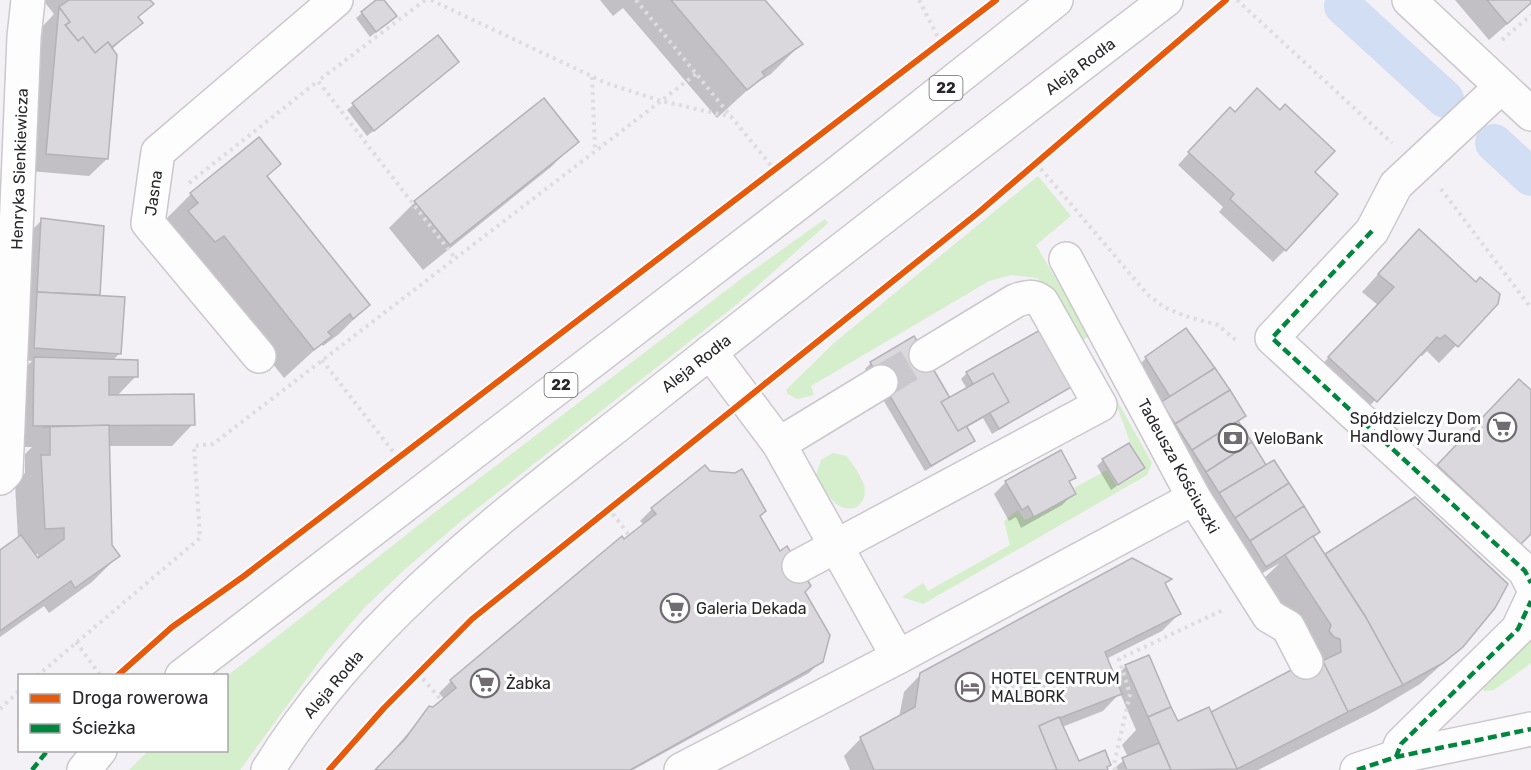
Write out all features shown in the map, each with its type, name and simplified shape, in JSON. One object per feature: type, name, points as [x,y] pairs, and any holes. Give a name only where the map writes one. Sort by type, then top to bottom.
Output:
[{"type":"main road","name":"Henryka Sienkiewicza","points":[[0,478],[6,472],[12,38],[28,0]]},
{"type":"main road","name":"Jasna","points":[[258,356],[148,223],[158,152],[336,0]]},
{"type":"main road","name":"22","points":[[183,674],[825,182],[1056,0]]},
{"type":"main road","name":"Aleja Rodła","points":[[268,770],[284,744],[327,689],[385,623],[452,558],[710,352],[1166,0]]},
{"type":"main road","points":[[1409,0],[1531,114]]},
{"type":"main road","points":[[1502,87],[1396,185],[1372,231],[1272,338],[1525,571],[1531,583]]},
{"type":"main road","name":"Tadeusza Kościuszki","points":[[1066,259],[1194,498],[1269,616],[1288,627],[1306,662]]},
{"type":"main road","points":[[799,566],[1100,405],[1042,302],[1036,298],[1024,297],[1015,301],[926,355]]},
{"type":"main road","points":[[710,352],[779,444],[837,544],[898,657]]},
{"type":"main road","points":[[779,444],[881,382]]},
{"type":"main road","points":[[681,770],[898,657],[1194,498]]},
{"type":"main road","points":[[1396,757],[1401,744],[1518,629],[1531,601]]},
{"type":"main road","points":[[1357,770],[1396,757],[1531,729]]},
{"type":"main road","points":[[84,770],[98,752]]},
{"type":"path","points":[[150,214],[425,0]]},
{"type":"path","points":[[431,0],[592,76],[661,101],[732,117]]},
{"type":"path","points":[[636,0],[773,168]]},
{"type":"path","points":[[919,0],[940,41]]},
{"type":"path","points":[[38,674],[200,538],[194,446],[213,444],[696,74]]},
{"type":"path","points":[[592,76],[595,151]]},
{"type":"path","points":[[318,81],[455,258]]},
{"type":"path","points":[[1036,163],[1126,270],[1164,307],[1218,325],[1243,345],[1258,346],[1272,338]]},
{"type":"path","points":[[322,360],[398,458]]},
{"type":"path","points":[[608,508],[629,535]]},
{"type":"path","points":[[1116,770],[1114,764],[1130,694],[1119,658],[1255,595]]},
{"type":"path","points":[[76,642],[100,674]]},
{"type":"path","points":[[418,673],[442,700]]},
{"type":"path","points":[[0,709],[18,692]]},
{"type":"green space","points":[[1038,176],[1071,216],[1036,245],[1089,336],[1083,340],[1152,463],[1147,475],[923,604],[902,597],[923,583],[928,591],[1010,545],[1004,521],[1018,510],[1025,520],[1076,492],[1074,488],[1107,470],[1117,487],[1146,469],[1130,442],[1118,409],[1057,300],[1037,278],[1011,275],[989,281],[811,386],[814,395],[797,399],[788,394],[786,390],[835,342]]},
{"type":"green space","points":[[825,219],[828,223],[736,305],[460,522],[403,571],[365,607],[327,651],[240,770],[129,770],[147,752],[228,752],[228,675],[439,509],[745,276]]},
{"type":"green space","points":[[833,453],[847,456],[863,482],[864,496],[855,508],[841,507],[836,504],[816,475],[821,460]]},
{"type":"green space","points":[[1531,636],[1531,663],[1494,690],[1484,691],[1482,688]]},
{"type":"building","points":[[69,0],[150,0],[154,4],[138,17],[143,23],[112,47],[108,42],[95,53],[83,37],[78,41],[65,25],[70,22],[59,7]]},
{"type":"building","points":[[376,0],[384,0],[397,16],[376,32],[361,12]]},
{"type":"building","points":[[671,0],[765,0],[803,44],[762,72],[765,76],[747,90]]},
{"type":"building","points":[[1487,0],[1531,0],[1531,3],[1507,24]]},
{"type":"building","points":[[59,7],[70,22],[65,25],[78,41],[83,37],[95,53],[108,42],[117,55],[108,159],[46,154]]},
{"type":"building","points":[[438,35],[459,62],[374,131],[352,103]]},
{"type":"building","points":[[1257,88],[1280,110],[1285,104],[1335,151],[1315,172],[1338,194],[1286,251],[1230,199],[1234,194],[1188,152],[1230,107],[1235,112]]},
{"type":"building","points":[[544,98],[579,142],[450,245],[414,201]]},
{"type":"building","points":[[259,137],[281,164],[267,176],[370,305],[353,319],[350,314],[328,332],[332,336],[314,350],[224,236],[215,242],[188,211],[198,203],[190,193]]},
{"type":"building","points":[[41,218],[104,226],[100,295],[37,292]]},
{"type":"building","points":[[1419,229],[1476,282],[1480,277],[1500,294],[1498,304],[1458,347],[1445,335],[1440,339],[1437,337],[1377,402],[1328,357],[1394,287],[1378,274]]},
{"type":"building","points":[[37,292],[125,297],[121,354],[34,348]]},
{"type":"building","points":[[1186,328],[1215,368],[1170,397],[1145,357]]},
{"type":"building","points":[[1040,330],[1073,386],[999,429],[966,372]]},
{"type":"building","points":[[914,336],[975,441],[931,466],[870,362]]},
{"type":"building","points":[[34,357],[138,360],[138,377],[109,377],[109,395],[194,394],[195,425],[33,426]]},
{"type":"building","points":[[1215,368],[1230,390],[1175,424],[1161,402]]},
{"type":"building","points":[[993,373],[1009,402],[958,431],[941,402]]},
{"type":"building","name":"Spółdzielczy Dom Handlowy Jurand","points":[[1519,379],[1531,390],[1531,534],[1521,544],[1437,465]]},
{"type":"building","points":[[1230,390],[1246,416],[1192,450],[1175,424]]},
{"type":"building","points":[[1238,421],[1252,442],[1206,472],[1192,450]]},
{"type":"building","points":[[109,425],[112,545],[120,556],[75,588],[71,581],[0,631],[0,550],[21,535],[38,558],[64,539],[64,528],[45,529],[41,455],[50,455],[50,427],[42,427]]},
{"type":"building","points":[[1252,442],[1266,465],[1219,493],[1206,472]]},
{"type":"building","points":[[1129,443],[1145,468],[1118,485],[1102,459]]},
{"type":"building","points":[[1061,450],[1076,478],[1069,481],[1076,494],[1034,517],[1028,506],[1022,510],[1005,481]]},
{"type":"building","points":[[1274,460],[1289,483],[1235,518],[1219,493]]},
{"type":"building","name":"Galeria Dekada","points":[[705,465],[710,471],[735,473],[742,469],[766,511],[760,516],[780,551],[787,546],[811,586],[805,592],[830,635],[823,662],[630,770],[375,770],[405,739],[429,706],[433,707],[456,688],[450,680],[622,536],[624,539],[656,514],[651,508]]},
{"type":"building","points":[[1289,483],[1304,506],[1250,541],[1235,518]]},
{"type":"building","points":[[1415,497],[1508,584],[1495,608],[1463,647],[1443,663],[1403,685],[1365,616],[1325,554]]},
{"type":"building","points":[[1304,506],[1320,532],[1266,567],[1250,541]]},
{"type":"building","points":[[1313,536],[1365,616],[1403,685],[1348,712],[1322,661],[1341,652],[1340,639],[1334,637],[1329,631],[1331,625],[1285,555]]},
{"type":"building","points":[[1132,558],[1172,579],[1165,583],[1181,614],[1105,652],[1122,694],[1039,726],[1057,770],[874,770],[860,737],[915,707],[920,673]]},
{"type":"building","points":[[1149,655],[1171,707],[1148,717],[1125,665]]},
{"type":"building","points":[[1320,655],[1348,712],[1237,769],[1211,712]]},
{"type":"building","points":[[1171,707],[1178,721],[1209,707],[1237,769],[1171,770],[1148,717]]},
{"type":"building","points":[[1059,717],[1079,761],[1105,750],[1111,765],[1107,767],[1108,770],[1057,770],[1039,726]]},
{"type":"building","points":[[1159,743],[1171,770],[1127,770],[1122,758]]},
{"type":"waterway","points":[[1343,6],[1445,99]]},
{"type":"waterway","points":[[1494,143],[1531,177]]},
{"type":"tunnel","points":[[881,382],[926,355]]},
{"type":"marked path","points":[[1372,231],[1272,338],[1525,571],[1531,583]]},
{"type":"marked path","points":[[1396,757],[1401,744],[1518,629],[1531,601]]},
{"type":"marked path","points":[[1357,770],[1396,757],[1531,729]]},
{"type":"marked path","points":[[32,770],[46,752]]},
{"type":"cycle path","points":[[119,674],[172,627],[244,576],[996,0]]},
{"type":"cycle path","points":[[329,770],[384,708],[472,619],[979,212],[1226,0]]},
{"type":"place","name":"Spółdzielczy Dom Handlowy Jurand","points":[[1502,427]]},
{"type":"place","name":"VeloBank","points":[[1233,438]]},
{"type":"place","name":"Galeria Dekada","points":[[675,608]]},
{"type":"place","name":"Żabka","points":[[485,683]]},
{"type":"place","name":"HOTEL CENTRUM MALBORK","points":[[970,687]]}]
